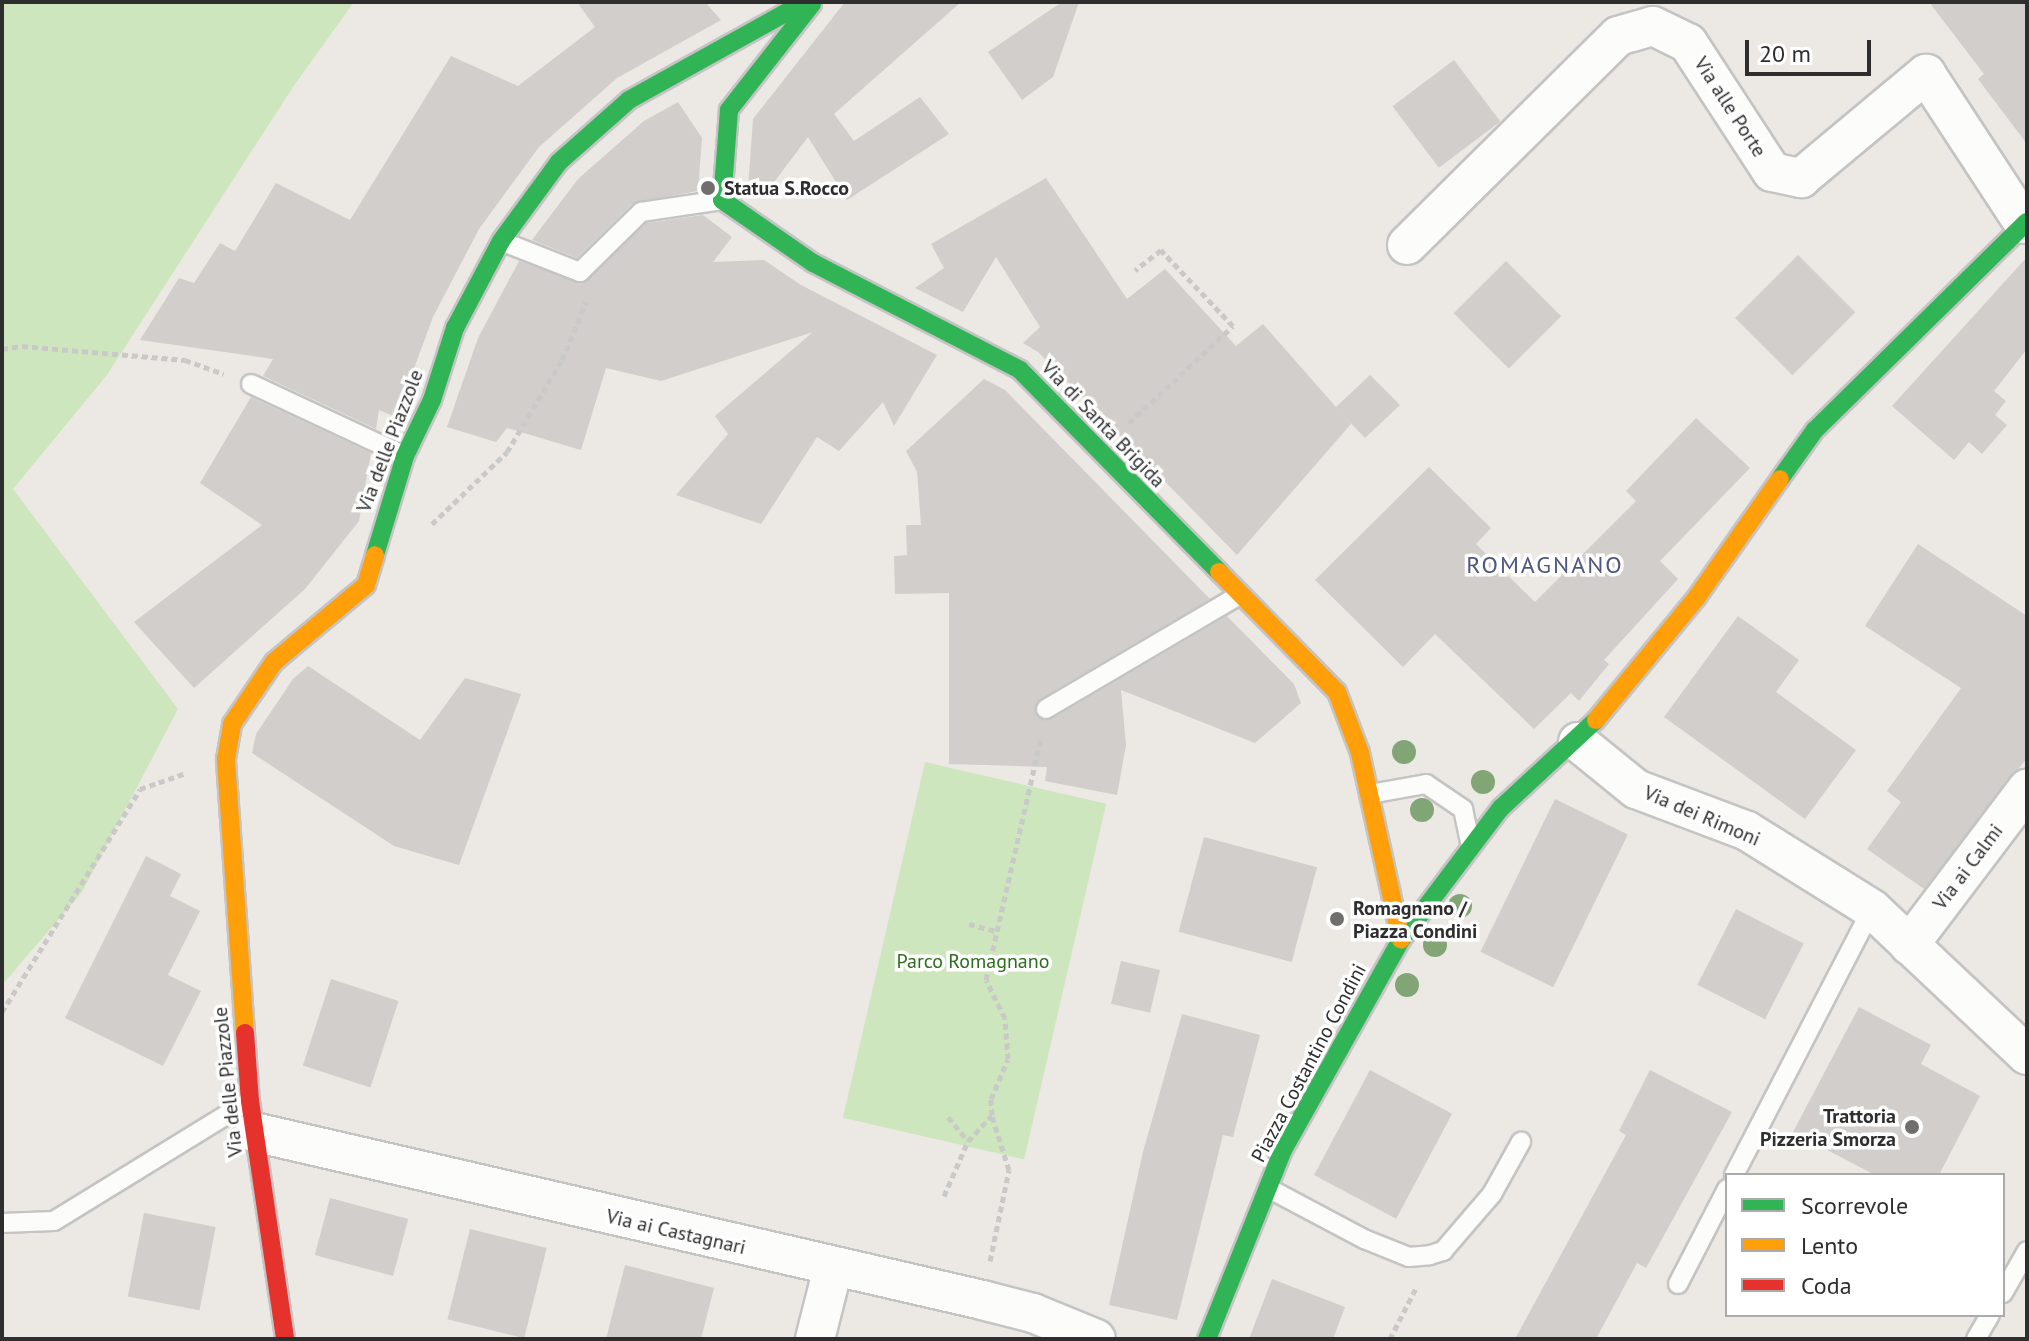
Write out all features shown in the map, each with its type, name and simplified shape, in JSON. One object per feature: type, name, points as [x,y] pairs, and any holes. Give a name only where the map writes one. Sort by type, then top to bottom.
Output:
[{"type":"street","name":"Via delle Piazzole","points":[[285,1339],[252,1116],[226,759],[232,724],[274,662],[366,585],[405,456],[432,400],[455,328],[501,241],[559,162],[629,100],[805,2]]},
{"type":"street","points":[[722,200],[729,110],[814,2]]},
{"type":"street","name":"Via alle Porte","points":[[1407,245],[1618,36],[1653,26],[1688,43],[1772,172],[1801,178],[1926,74],[2026,223],[1815,430],[1697,597],[1578,742]]},
{"type":"street","name":"Via di Santa Brigida","points":[[722,200],[813,263],[1020,370],[1238,596],[1337,692],[1370,794]]},
{"type":"street","name":"Piazza Costantino Condini","points":[[1207,1339],[1283,1150],[1401,940],[1501,808],[1578,742]]},
{"type":"street","name":"Via dei Rimoni","points":[[1578,742],[1636,789],[1747,831],[1872,909],[2027,1055]]},
{"type":"street","name":"Via ai Calmi","points":[[1909,945],[2027,789]]},
{"type":"street","points":[[1370,794],[1401,940]]},
{"type":"street","name":"Via ai Castagnari","points":[[252,1116],[833,1268],[1033,1313],[1096,1339]]},
{"type":"street","points":[[815,1339],[833,1268]]},
{"type":"lane","points":[[501,241],[580,272],[641,212],[722,200]]},
{"type":"lane","points":[[251,384],[405,456]]},
{"type":"lane","points":[[1046,709],[1238,596]]},
{"type":"lane","points":[[1370,794],[1426,784],[1463,809],[1471,848]]},
{"type":"lane","points":[[1735,1173],[1872,909]]},
{"type":"lane","points":[[2,1223],[54,1221],[252,1116]]},
{"type":"lane","points":[[1268,1188],[1364,1239],[1409,1257],[1430,1255],[1443,1251],[1492,1194],[1521,1142]]},
{"type":"lane","points":[[1678,1284],[1725,1193]]},
{"type":"lane","points":[[2005,1290],[2027,1251]]},
{"type":"lane","points":[[1976,1339],[1989,1317]]},
{"type":"path","points":[[1099,450],[1233,326],[1161,250],[1135,270]]},
{"type":"path","points":[[420,535],[507,452],[562,360],[584,305],[604,280],[601,251]]},
{"type":"path","points":[[2,349],[22,346],[185,360],[251,384]]},
{"type":"path","points":[[982,1300],[1009,1170],[992,1115],[991,1099],[1008,1059],[1005,1018],[986,980],[995,931],[1032,787],[1046,709]]},
{"type":"path","points":[[2,1012],[140,789],[226,759]]},
{"type":"path","points":[[969,924],[995,931]]},
{"type":"path","points":[[944,1196],[968,1141],[992,1115]]},
{"type":"path","points":[[948,1117],[968,1141]]},
{"type":"path","points":[[1390,1339],[1418,1283],[1428,1289]]},
{"type":"green space","points":[[2,2],[354,2],[293,87],[107,375],[13,489],[178,709],[82,892],[2,985]]},
{"type":"green space","name":"Parco Romagnano","points":[[925,762],[1106,804],[1024,1159],[843,1118]]},
{"type":"building","points":[[577,2],[705,2],[721,20],[617,78],[539,147],[479,229],[433,317],[396,417],[379,410],[376,429],[263,376],[273,359],[140,340],[179,278],[194,283],[220,243],[235,251],[276,183],[350,220],[451,56],[518,86],[595,27]]},
{"type":"building","points":[[845,2],[961,2],[834,114],[854,141],[920,97],[949,134],[847,200],[808,137],[762,198],[748,188],[753,119]]},
{"type":"building","points":[[1062,2],[1079,2],[1053,77],[1022,100],[988,52]]},
{"type":"building","points":[[1929,2],[2027,2],[2027,144],[1978,79],[1984,74]]},
{"type":"building","points":[[1454,60],[1500,121],[1439,168],[1393,106]]},
{"type":"building","points":[[678,102],[702,138],[698,191],[633,203],[577,258],[532,240],[578,179],[644,121]]},
{"type":"building","points":[[1046,178],[1127,299],[1165,269],[1236,346],[1263,324],[1336,407],[1370,375],[1400,405],[1365,438],[1340,412],[1351,424],[1237,555],[1038,352],[1023,343],[1040,327],[996,257],[963,312],[915,288],[944,268],[931,244]]},
{"type":"building","points":[[703,215],[732,237],[713,262],[764,260],[801,285],[937,355],[894,426],[883,402],[839,451],[817,437],[761,524],[676,495],[728,434],[715,416],[813,332],[661,381],[606,368],[581,450],[507,428],[496,442],[447,427],[478,338],[519,261],[583,283],[647,223]]},
{"type":"building","points":[[1798,255],[1855,312],[1792,375],[1735,318]]},
{"type":"building","points":[[2027,257],[2027,349],[1994,391],[2006,401],[1995,415],[2007,425],[1982,454],[1969,442],[1954,460],[1892,406]]},
{"type":"building","points":[[1506,261],[1561,316],[1509,368],[1454,313]]},
{"type":"building","points":[[984,379],[1005,390],[1210,599],[1040,699],[1036,716],[1052,719],[1227,616],[1294,684],[1301,703],[1255,743],[1121,690],[1126,745],[1117,795],[1045,781],[1047,767],[949,764],[949,593],[895,594],[894,556],[907,555],[906,525],[921,525],[917,472],[906,451]]},
{"type":"building","points":[[251,397],[371,453],[359,521],[305,589],[194,688],[134,622],[262,525],[200,483]]},
{"type":"building","points":[[1696,418],[1750,468],[1660,561],[1678,579],[1604,660],[1609,664],[1579,701],[1571,693],[1534,729],[1435,634],[1403,667],[1315,580],[1429,467],[1491,528],[1476,544],[1535,602],[1636,501],[1626,491]]},
{"type":"building","points":[[1918,544],[2027,616],[2027,758],[1924,889],[1867,849],[1901,802],[1887,791],[1961,688],[1865,626]]},
{"type":"building","points":[[1738,616],[1799,660],[1776,692],[1856,750],[1805,819],[1664,717]]},
{"type":"building","points":[[308,666],[420,740],[465,678],[521,694],[459,865],[394,846],[252,753],[256,734],[293,679]]},
{"type":"building","points":[[1555,799],[1628,835],[1553,987],[1480,952]]},
{"type":"building","points":[[1204,837],[1317,867],[1292,962],[1179,932]]},
{"type":"building","points":[[146,856],[181,874],[170,896],[200,911],[168,975],[201,991],[163,1066],[65,1018]]},
{"type":"building","points":[[1736,909],[1804,944],[1765,1019],[1697,985]]},
{"type":"building","points":[[1121,961],[1160,970],[1150,1013],[1111,1004]]},
{"type":"building","points":[[331,979],[399,1001],[370,1087],[303,1066]]},
{"type":"building","points":[[1859,1007],[1931,1045],[1921,1064],[1980,1096],[1940,1173],[1871,1173],[1793,1132]]},
{"type":"building","points":[[1182,1014],[1260,1035],[1233,1137],[1223,1135],[1177,1320],[1109,1305],[1143,1152]]},
{"type":"building","points":[[1370,1070],[1452,1114],[1396,1219],[1314,1175]]},
{"type":"building","points":[[1650,1070],[1732,1112],[1646,1268],[1637,1263],[1596,1339],[1515,1339],[1626,1135],[1619,1131]]},
{"type":"building","points":[[330,1198],[408,1219],[393,1276],[315,1255]]},
{"type":"building","points":[[144,1213],[216,1227],[199,1310],[128,1296]]},
{"type":"building","points":[[470,1229],[547,1248],[524,1338],[448,1319]]},
{"type":"building","points":[[625,1265],[714,1288],[701,1339],[606,1339]]},
{"type":"building","points":[[1272,1279],[1345,1307],[1333,1339],[1249,1339]]},
{"type":"traffic: fast","points":[[375,555],[405,456],[432,400],[455,328],[501,241],[559,162],[629,100],[805,2]]},
{"type":"traffic: fast","points":[[812,4],[729,110],[722,200],[813,263],[1020,370],[1219,572]]},
{"type":"traffic: fast","points":[[1780,479],[1815,430],[2027,222]]},
{"type":"traffic: fast","points":[[1207,1339],[1283,1150],[1401,940],[1501,808],[1596,720]]},
{"type":"traffic: slow","points":[[1596,720],[1697,597],[1780,479]]},
{"type":"traffic: slow","points":[[245,1033],[226,759],[232,724],[274,662],[366,585],[375,555]]},
{"type":"traffic: slow","points":[[1219,572],[1337,692],[1360,753],[1401,940]]},
{"type":"traffic: jam","points":[[245,1033],[250,1101],[285,1339]]},
{"type":"place","name":"Statua S.Rocco","points":[[708,188]]},
{"type":"place","name":"Romagnano / Piazza Condini","points":[[1337,919]]},
{"type":"place","name":"Trattoria Pizzeria Smorza","points":[[1912,1127]]},
{"type":"district","name":"ROMAGNANO","points":[[1545,565]]}]
